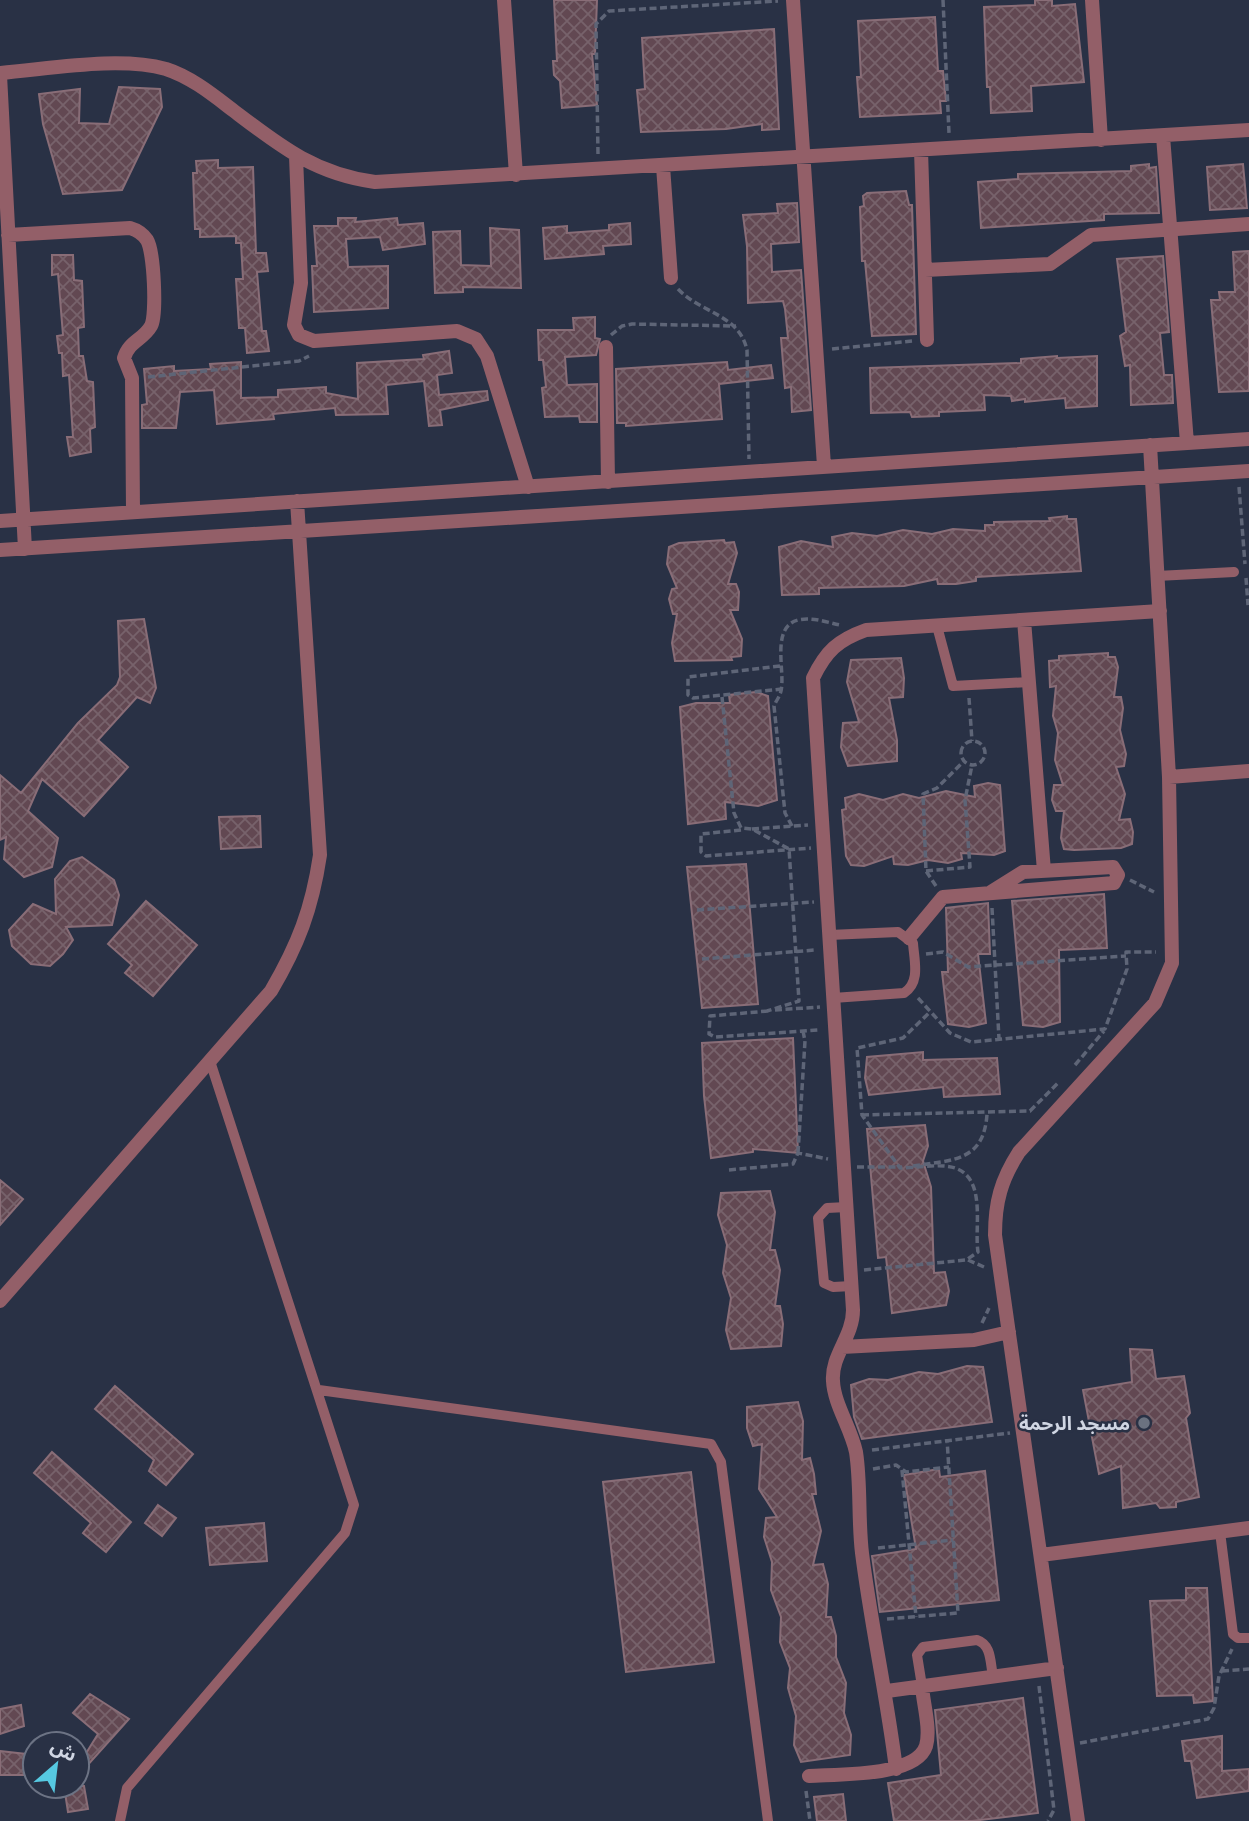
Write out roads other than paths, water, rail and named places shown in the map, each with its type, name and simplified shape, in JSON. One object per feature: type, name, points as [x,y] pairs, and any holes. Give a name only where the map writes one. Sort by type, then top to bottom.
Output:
[{"type":"street","points":[[504,0],[516,175]]},
{"type":"street","points":[[801,0],[793,0],[824,467]]},
{"type":"street","points":[[1092,0],[1101,139]]},
{"type":"street","points":[[25,549],[7,354],[8,235],[0,74],[105,65],[166,69],[194,82],[296,156],[320,169],[347,178],[375,182],[1249,131]]},
{"type":"street","points":[[1163,136],[1187,443]]},
{"type":"street","points":[[921,150],[927,340]]},
{"type":"street","points":[[296,156],[301,283],[294,325],[303,339],[314,341],[457,331],[476,339],[487,356],[528,487]]},
{"type":"street","points":[[663,166],[671,278]]},
{"type":"street","points":[[925,270],[1050,264],[1065,256],[1091,235],[1249,224]]},
{"type":"street","points":[[8,235],[130,228],[147,240],[150,247],[154,316],[148,331],[127,350],[124,358],[132,378],[133,512]]},
{"type":"street","points":[[606,346],[608,482]]},
{"type":"street","points":[[0,521],[1249,439]]},
{"type":"street","points":[[1078,1821],[995,1235],[995,1205],[1003,1177],[1018,1152],[1154,1003],[1172,963],[1169,777],[1150,445]]},
{"type":"street","points":[[0,550],[1243,471]]},
{"type":"street","points":[[0,1301],[271,991],[294,952],[313,902],[320,855],[297,501]]},
{"type":"street","points":[[896,1769],[887,1691],[872,1620],[862,1550],[856,1452],[832,1381],[842,1347],[853,1324],[813,678],[824,656],[842,638],[866,630],[1160,611]]},
{"type":"street","points":[[1024,620],[1044,871]]},
{"type":"street","points":[[1169,777],[1249,771]]},
{"type":"street","points":[[909,938],[943,897],[1114,883],[1118,875],[1113,867],[1023,872],[991,892]]},
{"type":"street","points":[[1061,869],[1063,887]]},
{"type":"street","points":[[842,1347],[974,1340],[1009,1332]]},
{"type":"street","points":[[1041,1555],[1249,1528]]},
{"type":"street","points":[[887,1691],[1057,1668]]},
{"type":"street","points":[[809,1776],[896,1769],[915,1761],[925,1748],[922,1686]]},
{"type":"lane","points":[[1157,576],[1234,572]]},
{"type":"lane","points":[[937,626],[953,686],[1029,682]]},
{"type":"lane","points":[[830,942],[898,932],[913,943],[914,954],[915,978],[909,989],[904,992],[834,1002]]},
{"type":"lane","points":[[120,1821],[120,1809],[127,1788],[140,1770],[345,1534],[352,1520],[354,1504],[210,1061]]},
{"type":"lane","points":[[847,1207],[827,1208],[818,1218],[824,1283],[834,1287],[851,1279]]},
{"type":"lane","points":[[319,1391],[710,1444],[721,1462],[768,1821]]},
{"type":"lane","points":[[1220,1532],[1232,1627],[1243,1638]]},
{"type":"lane","points":[[922,1686],[916,1655],[923,1647],[977,1640],[984,1642],[988,1648],[993,1676]]},
{"type":"place","name":"مسجد الرحمة","points":[[1144,1423]]}]
